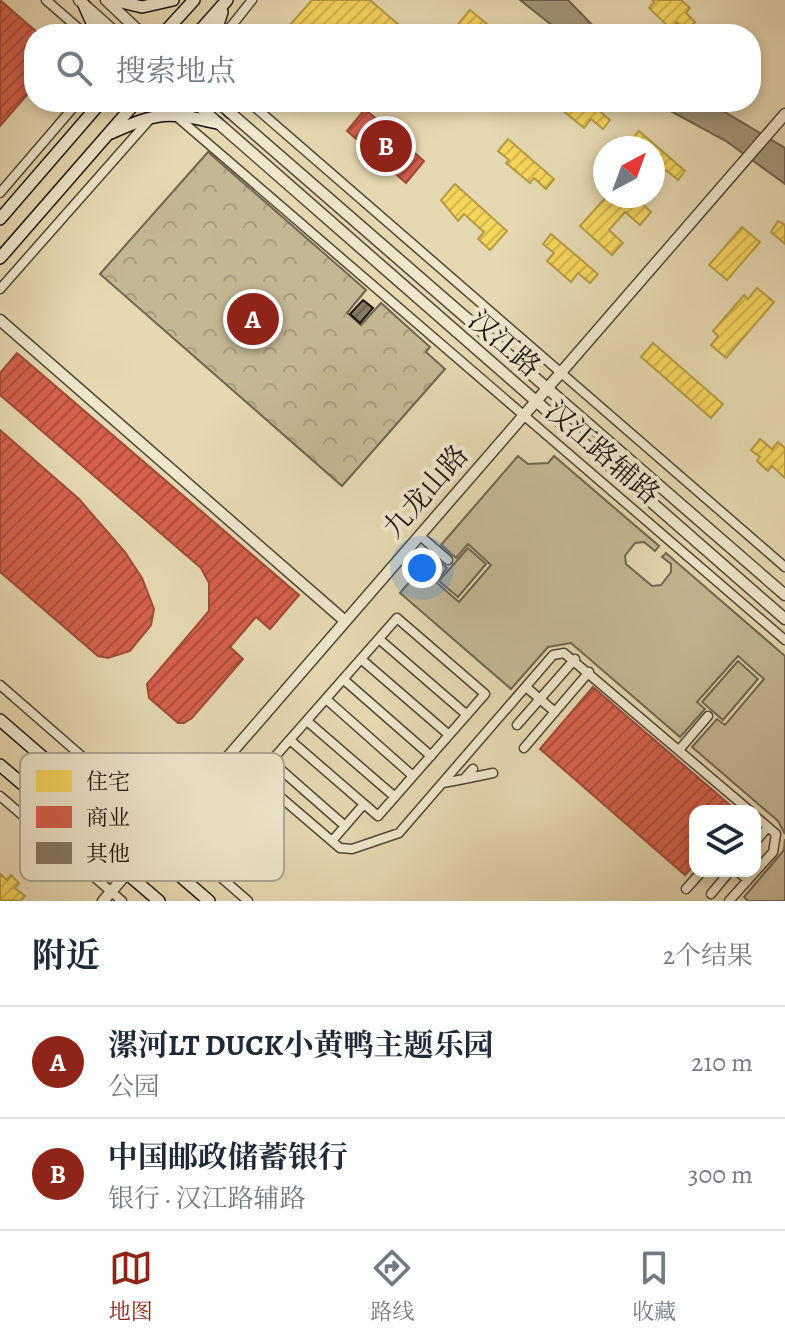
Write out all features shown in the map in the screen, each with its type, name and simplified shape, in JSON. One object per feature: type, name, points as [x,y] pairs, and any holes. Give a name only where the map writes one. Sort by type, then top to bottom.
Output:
[{"type":"main road","points":[[113,0],[142,7],[173,0]]},
{"type":"main road","points":[[172,24],[194,0]]},
{"type":"main road","points":[[206,24],[227,0]]},
{"type":"main road","points":[[219,24],[227,0]]},
{"type":"main road","points":[[81,3],[92,24]]},
{"type":"main road","points":[[87,117],[89,112]]},
{"type":"main road","points":[[0,219],[92,112]]},
{"type":"main road","points":[[0,258],[127,112]]},
{"type":"main road","points":[[107,135],[154,115],[172,113],[217,123]]},
{"type":"main road","points":[[0,720],[38,753]]},
{"type":"main road","points":[[0,765],[20,782]]},
{"type":"main road","points":[[136,881],[159,901]]},
{"type":"main road","points":[[186,881],[209,901]]},
{"type":"street","points":[[46,0],[74,24]]},
{"type":"street","points":[[106,0],[131,24]]},
{"type":"street","points":[[131,0],[142,7]]},
{"type":"street","points":[[233,24],[252,0]]},
{"type":"street","points":[[81,3],[105,24]]},
{"type":"street","points":[[0,193],[69,112]]},
{"type":"street","name":"汉江路","points":[[205,112],[785,619]]},
{"type":"street","name":"汉江路","points":[[233,112],[785,595]]},
{"type":"street","name":"汉江路辅路","points":[[261,112],[785,567]]},
{"type":"street","name":"汉江路辅路","points":[[172,113],[197,130],[785,640]]},
{"type":"street","name":"九龙山路","points":[[231,753],[785,114]]},
{"type":"street","points":[[0,289],[154,115]]},
{"type":"street","points":[[0,320],[345,621]]},
{"type":"street","points":[[419,535],[448,560]]},
{"type":"street","points":[[278,753],[397,618],[485,694],[378,816],[290,740]]},
{"type":"street","points":[[379,639],[467,715]]},
{"type":"street","points":[[284,800],[340,848],[352,849],[399,833],[553,655],[564,653],[575,659],[743,805]]},
{"type":"street","points":[[361,659],[449,735]]},
{"type":"street","points":[[517,725],[575,659]]},
{"type":"street","points":[[524,748],[589,672]]},
{"type":"street","points":[[343,679],[431,756]]},
{"type":"street","points":[[0,685],[77,753]]},
{"type":"street","points":[[526,687],[555,712]]},
{"type":"street","points":[[326,699],[413,776]]},
{"type":"street","points":[[679,750],[708,716]]},
{"type":"street","points":[[307,721],[395,797]]},
{"type":"street","points":[[464,779],[473,769]]},
{"type":"street","points":[[284,772],[345,826]]},
{"type":"street","points":[[442,783],[493,773]]},
{"type":"street","points":[[0,796],[20,813]]},
{"type":"street","points":[[332,841],[364,804]]},
{"type":"street","points":[[729,901],[773,852],[776,834],[761,821]]},
{"type":"street","points":[[761,835],[768,827]]},
{"type":"street","points":[[686,889],[697,877]]},
{"type":"street","points":[[711,894],[725,877]]},
{"type":"street","points":[[744,877],[748,880]]},
{"type":"street","points":[[98,881],[122,901]]},
{"type":"street","name":"九龙山路","points":[[103,901],[121,881]]},
{"type":"street","points":[[225,881],[248,901]]},
{"type":"green space","points":[[208,152],[366,290],[347,313],[361,325],[381,303],[430,347],[426,352],[445,369],[342,486],[100,274]]},
{"type":"green space","points":[[518,456],[528,464],[548,463],[554,456],[659,546],[655,551],[644,542],[635,543],[625,556],[626,564],[652,586],[661,585],[671,572],[671,564],[662,557],[666,553],[785,656],[785,834],[778,821],[761,805],[692,747],[717,719],[725,725],[764,679],[738,656],[697,702],[705,709],[680,737],[571,643],[548,647],[511,689],[400,593],[432,556],[447,568],[436,582],[459,602],[491,565],[468,544],[456,558],[441,545]]},
{"type":"green space","points":[[468,548],[486,564],[458,597],[439,581]]},
{"type":"green space","points":[[738,661],[758,679],[723,720],[702,702]]},
{"type":"green space","points":[[785,839],[785,901],[748,901],[744,897],[784,850]]},
{"type":"shaded area","points":[[520,0],[568,0],[591,24],[550,24]]},
{"type":"shaded area","points":[[672,112],[725,112],[785,148],[785,184],[726,141]]},
{"type":"building: 住宅","points":[[312,0],[370,0],[398,24],[291,24]]},
{"type":"building: 住宅","points":[[652,0],[681,0],[690,8],[686,13],[695,22],[666,24],[649,8],[654,2]]},
{"type":"building: 住宅","points":[[470,10],[487,24],[458,24]]},
{"type":"building: 住宅","points":[[565,112],[601,112],[610,120],[603,129],[591,119],[584,128]]},
{"type":"building: 住宅","points":[[508,139],[554,179],[546,189],[534,178],[530,183],[506,163],[509,160],[498,151]]},
{"type":"building: 住宅","points":[[665,154],[685,171],[678,180],[666,170]]},
{"type":"building: 住宅","points":[[455,184],[507,231],[490,250],[478,239],[484,232],[464,214],[458,221],[441,200]]},
{"type":"building: 住宅","points":[[596,208],[647,208],[651,212],[640,225],[625,212],[609,230],[623,243],[612,255],[580,226]]},
{"type":"building: 住宅","points":[[778,221],[785,225],[785,244],[771,232]]},
{"type":"building: 住宅","points":[[742,227],[760,242],[727,280],[709,265]]},
{"type":"building: 住宅","points":[[551,234],[598,274],[590,283],[578,273],[571,282],[547,261],[554,253],[543,244]]},
{"type":"building: 住宅","points":[[757,288],[774,302],[726,358],[711,345],[718,336],[713,331],[744,295],[748,299]]},
{"type":"building: 住宅","points":[[653,343],[723,404],[711,418],[641,357]]},
{"type":"building: 住宅","points":[[760,439],[772,449],[778,442],[785,448],[785,478],[772,466],[768,471],[757,461],[760,457],[751,450]]},
{"type":"building: 住宅","points":[[0,874],[7,880],[11,875],[19,883],[15,888],[25,896],[20,901],[0,900]]},
{"type":"building: 商业","points":[[0,0],[28,24],[24,24],[24,98],[0,126]]},
{"type":"building: 商业","points":[[363,112],[368,112],[424,161],[406,183],[347,131]]},
{"type":"building: 商业","points":[[17,353],[299,595],[270,629],[256,617],[230,647],[243,659],[192,718],[184,723],[178,723],[149,698],[147,684],[209,611],[209,583],[201,568],[0,395],[0,373]]},
{"type":"building: 商业","points":[[0,430],[79,499],[125,552],[142,578],[154,609],[151,625],[130,651],[108,658],[98,656],[0,572]]},
{"type":"building: 商业","points":[[593,687],[730,805],[689,805],[689,871],[685,875],[540,749]]},
{"type":"building: 其他","points":[[363,300],[373,308],[360,323],[350,314]]},
{"type":"place","name":"中国邮政储蓄银行","points":[[386,146]]},
{"type":"place","name":"漯河LT DUCK小黄鸭主题乐园","points":[[253,319]]}]
